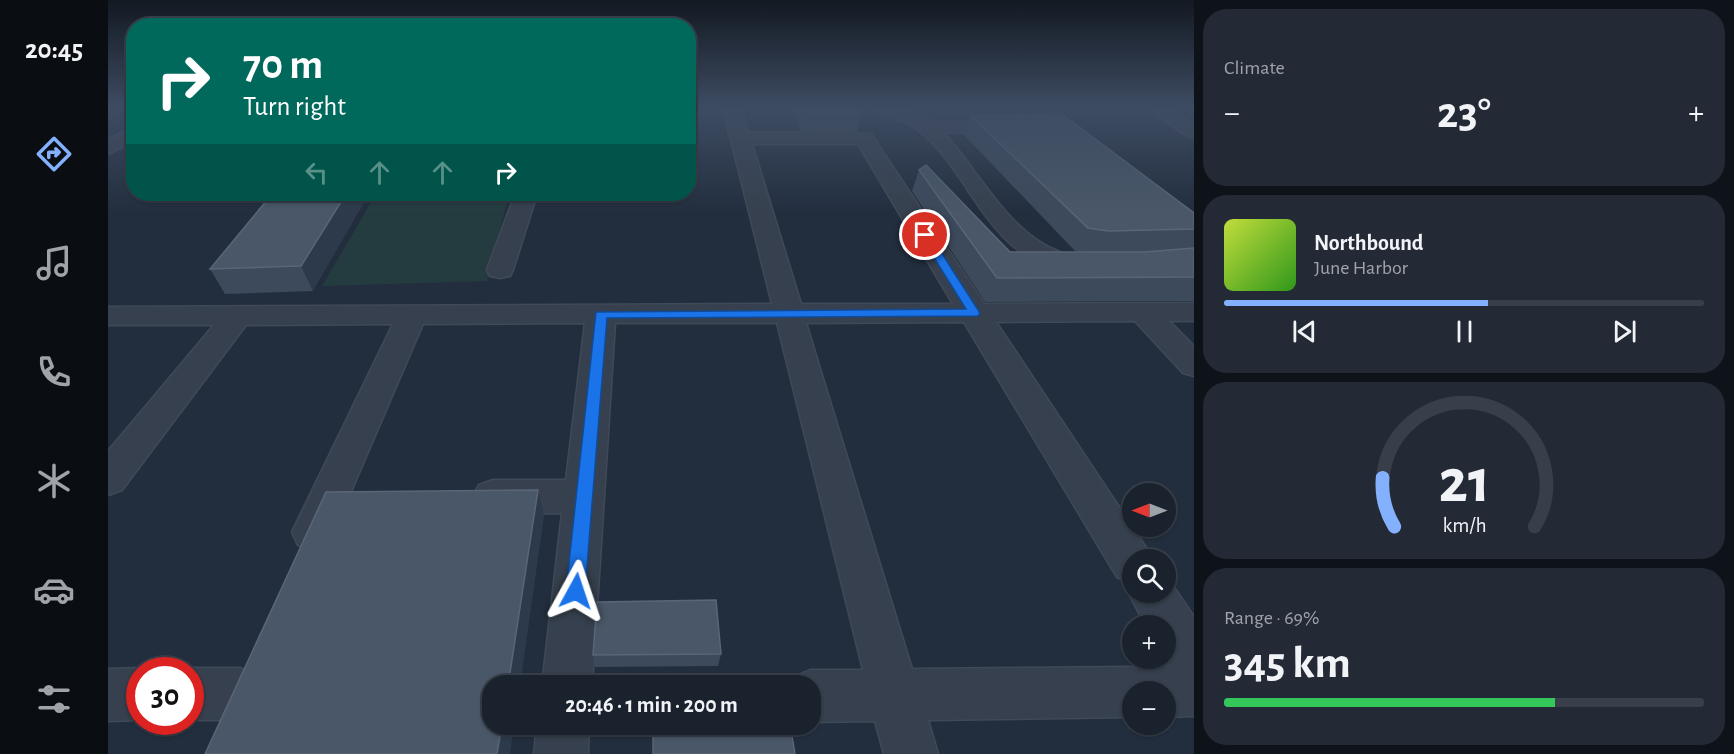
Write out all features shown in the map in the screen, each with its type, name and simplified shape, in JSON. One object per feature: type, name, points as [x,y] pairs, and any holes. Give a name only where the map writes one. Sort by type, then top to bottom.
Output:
[{"type":"street","points":[[742,143],[911,754]]},
{"type":"street","points":[[867,143],[1123,549]]},
{"type":"street","points":[[942,143],[1025,245],[1055,260],[1075,264],[1098,263]]},
{"type":"street","points":[[500,270],[524,201]]},
{"type":"street","points":[[1143,312],[1194,365]]},
{"type":"street","points":[[108,316],[1194,312]]},
{"type":"street","points":[[568,675],[601,314]]},
{"type":"street","points":[[299,564],[346,499],[412,315]]},
{"type":"street","points":[[113,467],[237,316]]},
{"type":"street","points":[[456,497],[584,495]]},
{"type":"street","points":[[1158,603],[1194,660]]},
{"type":"street","points":[[1176,691],[1194,691]]},
{"type":"street","points":[[821,696],[1122,692]]},
{"type":"street","points":[[108,695],[126,694]]},
{"type":"street","points":[[204,695],[238,696]]},
{"type":"street","points":[[561,754],[562,735]]},
{"type":"green space","points":[[372,201],[507,201],[487,281],[322,286]]},
{"type":"building","points":[[999,143],[1101,143],[1194,213],[1194,229],[1108,231],[1088,228]]},
{"type":"building","points":[[926,165],[1010,252],[1144,252],[1194,248],[1194,277],[997,278],[919,170]]},
{"type":"building","points":[[266,201],[342,201],[301,266],[210,269]]},
{"type":"building","points":[[538,490],[510,675],[482,675],[482,735],[500,735],[497,754],[205,754],[326,492]]},
{"type":"building","points":[[716,600],[721,654],[593,655],[597,602]]},
{"type":"building","points":[[653,736],[792,736],[795,754],[653,754]]},
{"type":"route","points":[[576,591],[601,314],[974,313],[925,235]]}]
